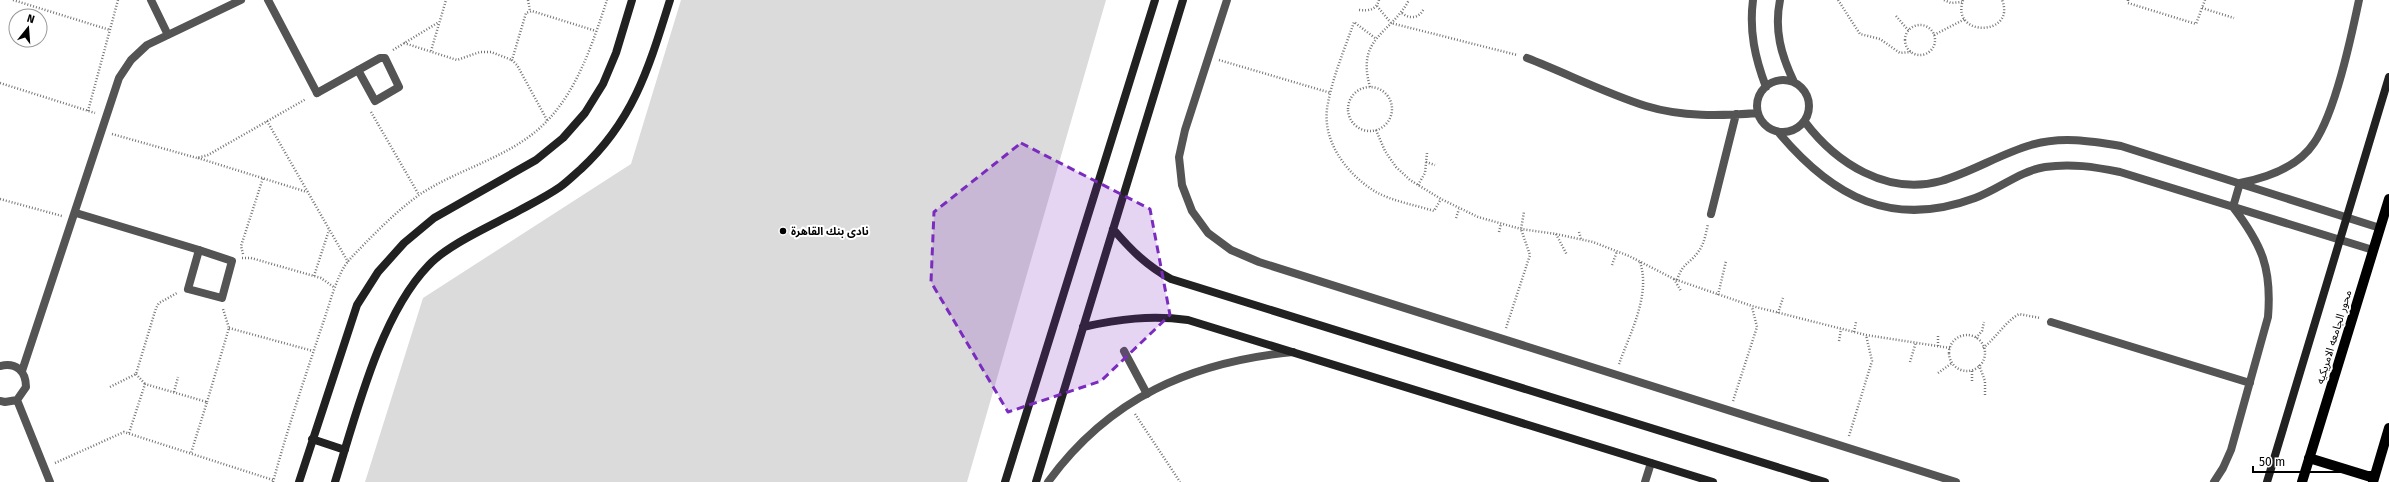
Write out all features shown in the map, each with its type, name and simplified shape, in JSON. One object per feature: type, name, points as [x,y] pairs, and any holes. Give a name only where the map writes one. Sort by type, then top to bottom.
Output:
[{"type":"main road","name":"محور الجامعه الامريكيه","points":[[2302,482],[2389,199]]},
{"type":"main road","points":[[2309,458],[2373,480],[2389,428]]},
{"type":"street","points":[[151,0],[168,35]]},
{"type":"street","points":[[0,401],[5,402],[17,400],[26,387],[22,371],[75,216],[118,78],[131,60],[147,45],[241,0]]},
{"type":"street","points":[[268,0],[317,93],[358,70],[380,58],[385,58],[400,86],[376,101],[372,100],[358,70]]},
{"type":"street","points":[[299,482],[357,305],[378,272],[404,243],[434,218],[536,160],[563,138],[585,113],[603,84],[616,53],[632,0]]},
{"type":"street","points":[[336,482],[345,450],[389,323],[406,292],[435,260],[453,247],[561,187],[589,161],[615,132],[636,98],[651,62],[670,0]]},
{"type":"street","points":[[1005,482],[1155,0]]},
{"type":"street","points":[[1036,482],[1183,0]]},
{"type":"street","points":[[1227,0],[1185,130],[1179,157],[1182,185],[1192,211],[1208,233],[1231,250],[1259,262],[1956,482]]},
{"type":"street","points":[[1753,0],[1752,34],[1756,61],[1766,87]]},
{"type":"street","points":[[1779,133],[1789,133],[1798,129],[1805,122],[1810,104],[1808,95],[1794,82],[1783,60],[1778,37],[1778,13],[1780,0]]},
{"type":"street","points":[[2240,183],[2261,179],[2281,170],[2298,159],[2314,144],[2332,102],[2359,0]]},
{"type":"street","points":[[1527,58],[1646,106],[1683,113],[1758,113]]},
{"type":"street","points":[[2268,482],[2389,77]]},
{"type":"street","points":[[1794,82],[1784,80],[1774,82],[1766,87],[1760,94],[1757,104],[1758,113],[1766,126],[1779,133],[1798,156],[1815,171],[1846,192],[1873,205],[1908,211],[1943,208],[1977,197],[2009,180],[2044,167],[2082,165],[2120,172],[2373,250]]},
{"type":"street","points":[[1711,214],[1736,114]]},
{"type":"street","points":[[1805,122],[1821,142],[1840,159],[1863,172],[1887,181],[1906,184],[1940,181],[2032,144],[2078,139],[2121,146],[2380,228]]},
{"type":"street","points":[[2232,207],[2240,183]]},
{"type":"street","points":[[2214,482],[2223,468],[2231,450],[2268,317],[2268,279],[2258,242],[2232,207]]},
{"type":"street","points":[[75,216],[199,250],[230,259],[233,263],[223,296],[219,299],[190,290],[188,287],[199,250]]},
{"type":"street","points":[[1113,229],[1132,252],[1150,267],[1171,279],[1825,482]]},
{"type":"street","points":[[1083,327],[1137,317],[1162,317],[1188,320],[1296,352],[1713,482]]},
{"type":"street","points":[[2051,322],[2250,383]]},
{"type":"street","points":[[1124,350],[1147,394]]},
{"type":"street","points":[[1048,482],[1090,434],[1129,404],[1167,382],[1209,366],[1252,356],[1296,352]]},
{"type":"street","points":[[0,366],[12,365],[22,371]]},
{"type":"street","points":[[17,400],[50,482]]},
{"type":"street","points":[[312,439],[345,450]]},
{"type":"street","points":[[1645,482],[1651,463]]},
{"type":"path","points":[[13,0],[110,30]]},
{"type":"path","points":[[88,111],[118,0]]},
{"type":"path","points":[[431,52],[446,0]]},
{"type":"path","points":[[528,0],[530,11]]},
{"type":"path","points":[[1359,10],[1372,10],[1377,6],[1379,0]]},
{"type":"path","points":[[1370,87],[1366,68],[1375,38],[1402,13],[1409,0]]},
{"type":"path","points":[[1838,0],[1860,34],[1880,39],[1900,53],[1911,52],[1916,54],[1927,54],[1935,45],[1934,35],[1925,26],[1919,25],[1909,31],[1905,41],[1911,52]]},
{"type":"path","points":[[1944,0],[1951,3],[1963,1],[1964,19],[1974,27],[1981,29],[1994,26],[2002,16],[2004,10],[2002,0]]},
{"type":"path","points":[[2128,0],[2128,3],[2196,24],[2205,0]]},
{"type":"path","points":[[1377,6],[1391,23],[1527,58]]},
{"type":"path","points":[[1402,13],[1408,17],[1415,17],[1421,14],[1424,8]]},
{"type":"path","points":[[2202,8],[2234,18]]},
{"type":"path","points":[[530,11],[596,31]]},
{"type":"path","points":[[512,60],[526,13],[530,11]]},
{"type":"path","points":[[1896,16],[1909,31]]},
{"type":"path","points":[[1934,35],[1964,19]]},
{"type":"path","points":[[380,58],[439,22]]},
{"type":"path","points":[[1375,38],[1354,22],[1328,103],[1326,123],[1331,142],[1342,162],[1358,180],[1377,192],[1434,211],[1441,199]]},
{"type":"path","points":[[404,43],[459,60],[480,52],[491,52],[512,60],[517,65],[548,120]]},
{"type":"path","points":[[1209,57],[1331,93]]},
{"type":"path","points":[[0,83],[106,117]]},
{"type":"path","points":[[1370,87],[1383,91],[1392,103],[1391,117],[1388,123],[1376,130],[1362,130],[1351,120],[1349,112],[1351,98],[1362,89],[1370,87]]},
{"type":"path","points":[[197,158],[208,155],[317,93]]},
{"type":"path","points":[[369,108],[419,195]]},
{"type":"path","points":[[267,121],[348,262]]},
{"type":"path","points":[[1376,130],[1385,151],[1396,167],[1418,185],[1459,209],[1501,224],[1580,239],[1617,251],[1676,279],[1752,306],[1866,335],[1950,348]]},
{"type":"path","points":[[102,131],[197,158],[307,192]]},
{"type":"path","points":[[1418,185],[1424,178],[1427,153]]},
{"type":"path","points":[[1426,162],[1435,165]]},
{"type":"path","points":[[245,258],[242,246],[263,178]]},
{"type":"path","points":[[0,199],[75,216]]},
{"type":"path","points":[[1456,218],[1459,209]]},
{"type":"path","points":[[1503,339],[1530,255],[1521,229],[1524,212]]},
{"type":"path","points":[[1676,279],[1686,262],[1702,247],[1711,214]]},
{"type":"path","points":[[1499,232],[1501,224]]},
{"type":"path","points":[[314,276],[329,229]]},
{"type":"path","points":[[1579,232],[1580,239]]},
{"type":"path","points":[[1556,234],[1567,255]]},
{"type":"path","points":[[1612,265],[1617,251]]},
{"type":"path","points":[[233,263],[245,258],[314,276],[326,280],[335,288]]},
{"type":"path","points":[[1718,295],[1726,261]]},
{"type":"path","points":[[1615,375],[1643,294],[1644,272],[1640,262]]},
{"type":"path","points":[[1676,279],[1681,291]]},
{"type":"path","points":[[110,388],[136,374],[157,305],[188,287]]},
{"type":"path","points":[[1778,313],[1783,298]]},
{"type":"path","points":[[191,453],[230,328],[219,299]]},
{"type":"path","points":[[1730,411],[1757,327],[1757,320],[1752,306]]},
{"type":"path","points":[[1983,348],[1995,338],[2005,324],[2019,314],[2051,322]]},
{"type":"path","points":[[1854,332],[1856,322]]},
{"type":"path","points":[[1976,338],[1982,331],[1984,322]]},
{"type":"path","points":[[230,328],[312,351]]},
{"type":"path","points":[[1839,341],[1841,329]]},
{"type":"path","points":[[1938,334],[1938,346]]},
{"type":"path","points":[[1845,448],[1872,361],[1866,335]]},
{"type":"path","points":[[1980,365],[1972,370],[1961,370],[1952,363],[1950,348],[1957,338],[1970,336],[1976,338],[1983,348],[1984,354],[1980,365],[1985,381],[1986,397]]},
{"type":"path","points":[[1910,362],[1916,342]]},
{"type":"path","points":[[1938,373],[1952,363]]},
{"type":"path","points":[[1972,370],[1972,381]]},
{"type":"path","points":[[136,374],[145,384],[207,402]]},
{"type":"path","points":[[174,392],[178,377]]},
{"type":"path","points":[[129,433],[145,384]]},
{"type":"path","points":[[1129,404],[1180,482]]},
{"type":"path","points":[[45,467],[122,432],[274,480]]},
{"type":"highlighted area","points":[[1021,143],[1150,209],[1170,315],[1101,381],[1008,412],[931,282],[934,212]]},
{"type":"shaded area","name":"نادى بنك القاهرة","points":[[681,0],[1106,0],[967,482],[365,482],[423,298],[631,164]]},
{"type":"place","name":"نادى بنك القاهرة","points":[[783,231]]}]
